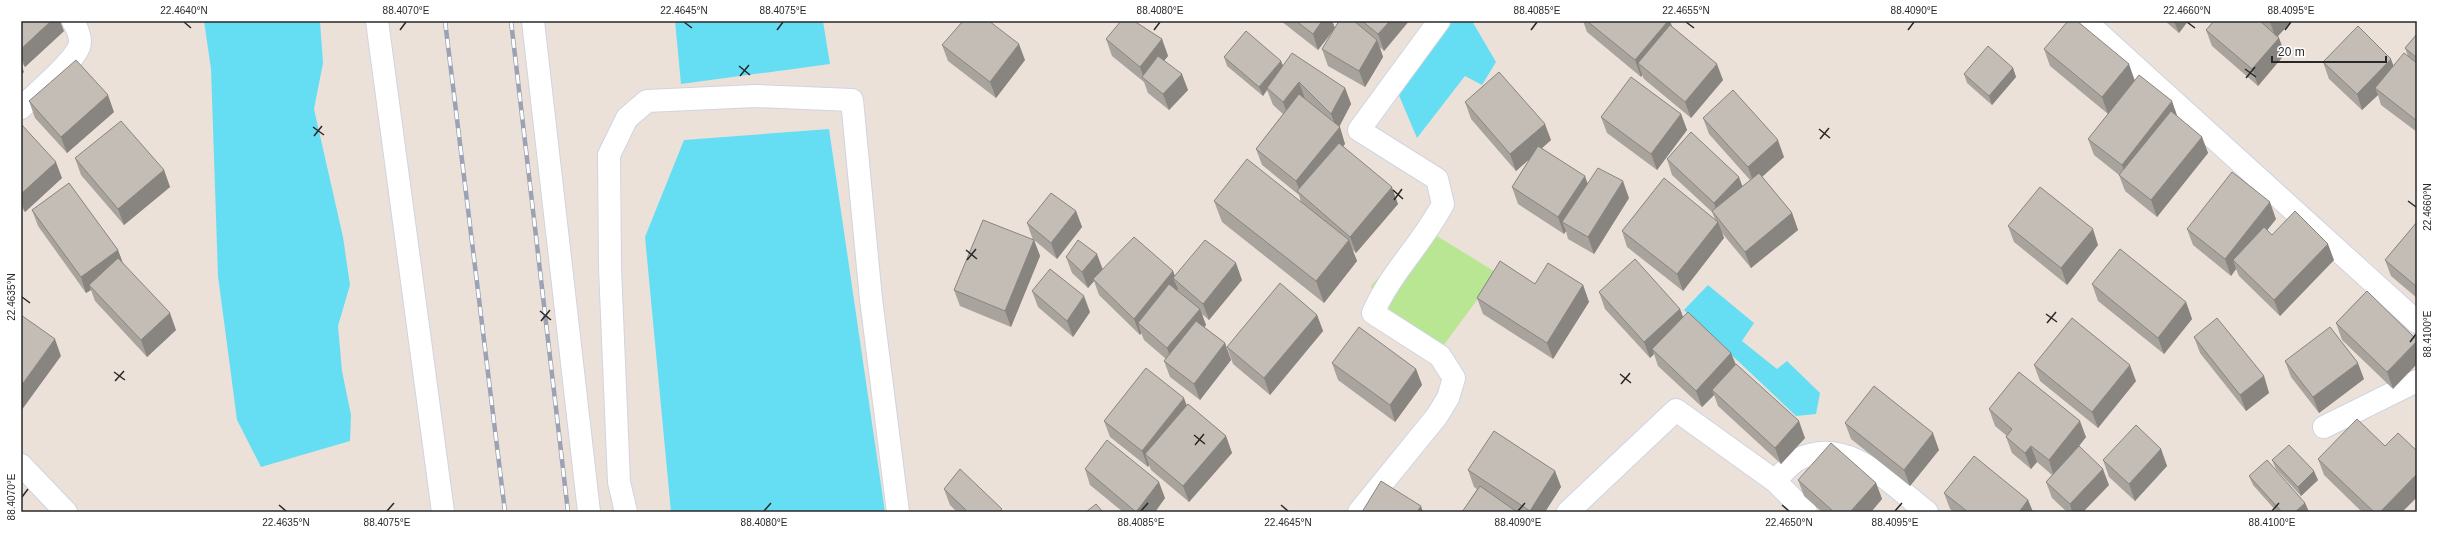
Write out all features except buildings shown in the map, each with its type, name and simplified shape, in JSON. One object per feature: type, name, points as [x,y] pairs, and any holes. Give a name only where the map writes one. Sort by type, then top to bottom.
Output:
[{"type":"street","points":[[21,108],[66,64],[79,47],[79,31],[73,21]]},
{"type":"street","points":[[377,21],[443,512]]},
{"type":"street","points":[[533,21],[589,512]]},
{"type":"street","points":[[1359,512],[1437,416],[1448,398],[1454,378],[1440,356],[1373,313],[1383,289],[1430,229],[1443,204],[1437,179],[1359,130],[1439,21]]},
{"type":"street","points":[[2084,21],[2417,322]]},
{"type":"street","points":[[626,512],[619,482],[610,268],[609,155],[627,118],[647,101],[755,96],[852,100],[871,299],[898,512]]},
{"type":"street","points":[[2324,427],[2417,381]]},
{"type":"street","points":[[1568,512],[1676,410],[1775,481],[1806,512]]},
{"type":"street","points":[[1775,481],[1796,460],[1822,452],[1840,454],[1867,466],[1927,512]]},
{"type":"street","points":[[21,465],[66,512]]},
{"type":"green space","points":[[1424,228],[1497,273],[1440,350],[1379,311],[1371,286]]},
{"type":"water","points":[[204,21],[320,21],[323,63],[314,109],[343,237],[350,285],[338,326],[342,371],[351,415],[350,441],[261,467],[237,420],[218,276],[211,69]]},
{"type":"water","points":[[675,21],[823,21],[830,64],[681,84]]},
{"type":"water","points":[[1448,21],[1472,21],[1496,62],[1482,85],[1465,76],[1417,138],[1395,86]]},
{"type":"water","points":[[829,129],[885,512],[671,512],[645,237],[684,140]]},
{"type":"water","points":[[1708,285],[1754,323],[1742,341],[1777,369],[1787,361],[1820,393],[1816,414],[1796,416],[1684,310]]},
{"type":"railway","points":[[445,21],[505,512]]},
{"type":"railway","points":[[511,21],[568,512]]}]
